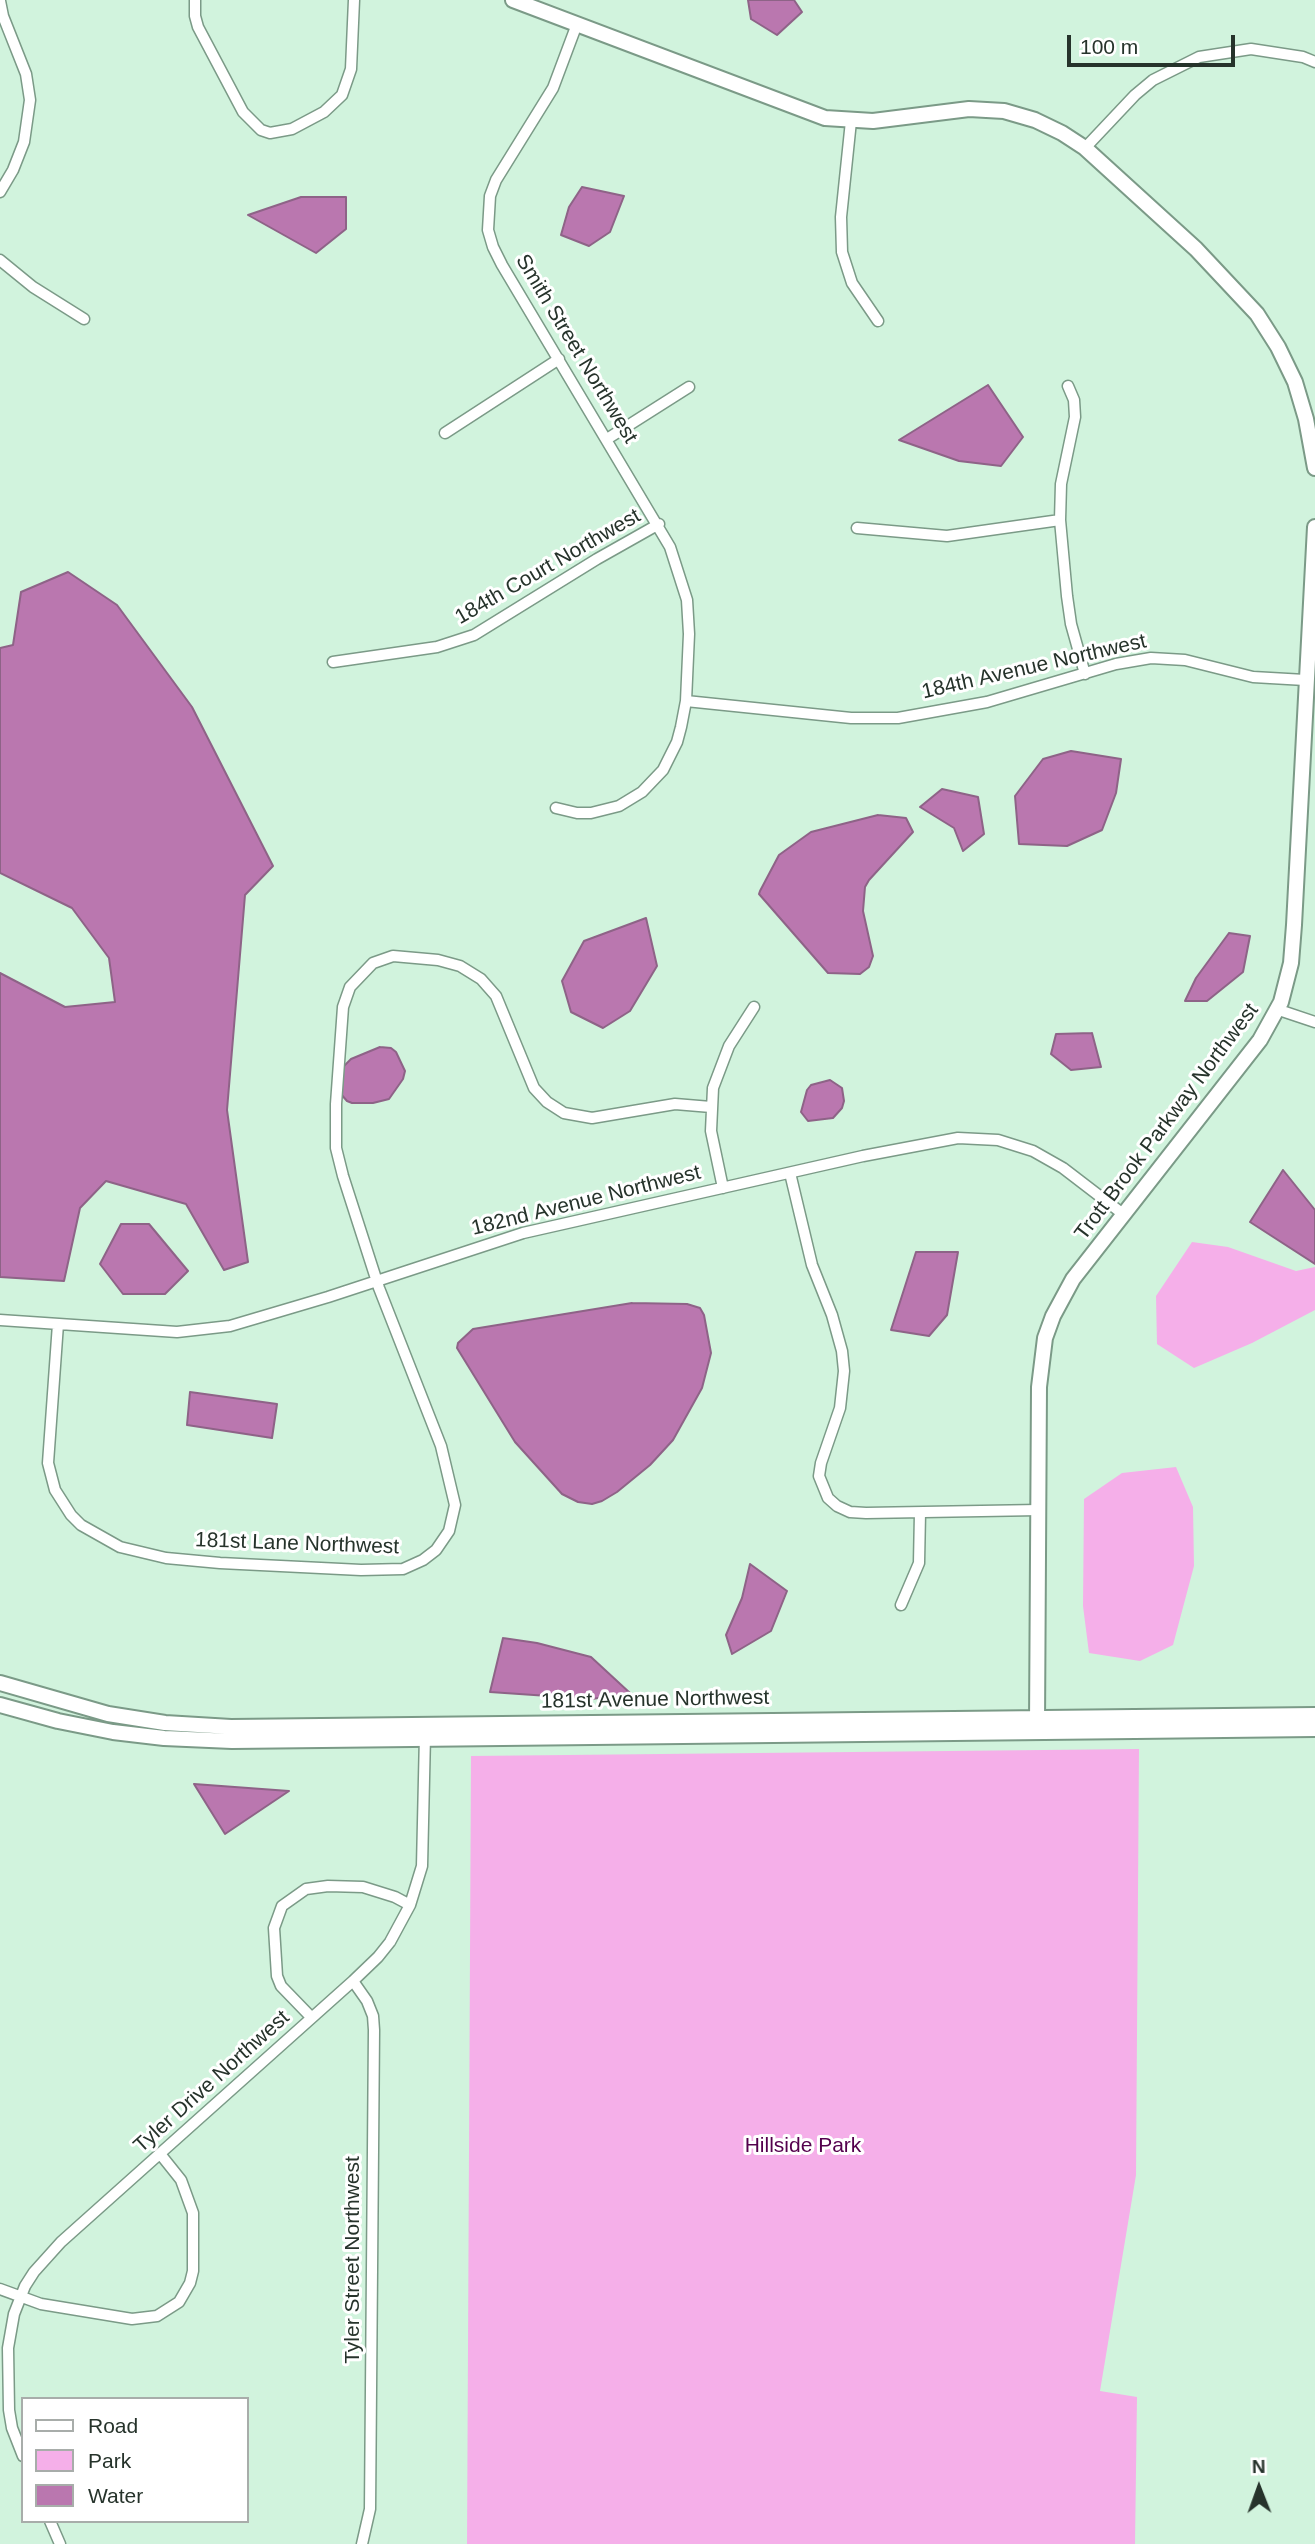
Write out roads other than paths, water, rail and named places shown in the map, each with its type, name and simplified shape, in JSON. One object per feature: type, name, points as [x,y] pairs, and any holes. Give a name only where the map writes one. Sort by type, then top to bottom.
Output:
[{"type":"main road","points":[[513,0],[825,118],[851,121],[969,109],[1004,111],[1035,120],[1085,148],[1196,249],[1257,314],[1278,347],[1295,382],[1306,419],[1315,468]]},
{"type":"main road","name":"Trott Brook Parkway Northwest","points":[[1037,1733],[1039,1387],[1045,1338],[1053,1316],[1073,1279],[1260,1040],[1279,1010],[1290,963],[1309,745],[1305,680],[1315,527]]},
{"type":"main road","name":"181st Avenue Northwest","points":[[0,1683],[108,1714],[166,1723],[231,1727],[1315,1715]]},
{"type":"main road","name":"181st Avenue Northwest","points":[[0,1705],[58,1721],[163,1738],[232,1741],[1315,1729]]},
{"type":"street","points":[[195,0],[198,27],[243,112],[261,130],[270,132],[292,129],[324,112],[342,95],[351,69],[354,0]]},
{"type":"street","points":[[0,1],[8,30],[26,74],[30,100],[24,142],[13,170],[0,192]]},
{"type":"street","name":"Smith Street Northwest","points":[[556,808],[576,813],[605,810],[619,806],[653,782],[672,755],[679,735],[686,701],[689,634],[687,600],[678,565],[659,524],[493,247],[488,230],[487,213],[496,180],[553,88],[577,24]]},
{"type":"street","points":[[1085,148],[1135,95],[1174,68],[1199,57],[1251,49],[1290,54],[1315,62]]},
{"type":"street","points":[[851,121],[841,217],[842,252],[852,284],[878,321]]},
{"type":"street","points":[[0,260],[33,287],[84,319]]},
{"type":"street","points":[[445,433],[559,359]]},
{"type":"street","points":[[1068,386],[1074,400],[1076,417],[1061,484],[1060,520],[1071,624],[1085,674]]},
{"type":"street","points":[[607,439],[689,387]]},
{"type":"street","points":[[857,528],[947,536],[1060,520]]},
{"type":"street","name":"184th Court Northwest","points":[[333,662],[437,647],[474,635],[588,564],[659,524]]},
{"type":"street","name":"184th Avenue Northwest","points":[[686,701],[840,718],[898,718],[987,702],[1135,660],[1170,657],[1253,677],[1305,680]]},
{"type":"street","points":[[377,1280],[343,1176],[335,1134],[345,996],[356,977],[373,963],[393,956],[404,956],[450,962],[471,971],[489,986],[496,996],[534,1088],[547,1102],[564,1113],[592,1118],[675,1104],[711,1107]]},
{"type":"street","points":[[723,1188],[711,1131],[713,1088],[729,1046],[754,1007]]},
{"type":"street","points":[[1279,1010],[1315,1022]]},
{"type":"street","name":"182nd Avenue Northwest","points":[[0,1320],[142,1331],[212,1329],[248,1321],[523,1233],[790,1172],[958,1138],[989,1139],[1016,1144],[1048,1159],[1123,1214]]},
{"type":"street","points":[[790,1172],[812,1265],[832,1315],[842,1351],[842,1390],[835,1425],[819,1476],[828,1498],[850,1512],[1039,1510]]},
{"type":"street","name":"181st Lane Northwest","points":[[58,1324],[48,1463],[55,1490],[81,1525],[120,1547],[166,1558],[361,1570],[404,1569],[436,1550],[449,1531],[455,1505],[441,1446],[377,1280]]},
{"type":"street","points":[[901,1605],[919,1563],[920,1513]]},
{"type":"street","name":"Tyler Drive Northwest","points":[[21,2451],[12,2428],[9,2410],[9,2335],[19,2297],[45,2258],[353,1981],[378,1958],[390,1942],[410,1905],[422,1866],[425,1724]]},
{"type":"street","points":[[312,2017],[281,1986],[277,1976],[274,1927],[282,1906],[306,1889],[328,1885],[363,1887],[395,1897],[410,1905]]},
{"type":"street","name":"Tyler Street Northwest","points":[[353,1981],[367,2001],[373,2016],[374,2030],[370,2509],[362,2544]]},
{"type":"street","points":[[0,2289],[41,2304],[132,2319],[157,2316],[179,2302],[186,2294],[193,2270],[193,2213],[181,2180],[161,2155]]},
{"type":"street","points":[[51,2523],[60,2544]]},
{"type":"water","points":[[748,0],[794,0],[802,12],[777,35],[751,19]]},
{"type":"water","points":[[582,187],[624,196],[610,232],[589,246],[561,235],[569,207]]},
{"type":"water","points":[[301,197],[346,197],[346,229],[316,253],[248,215]]},
{"type":"water","points":[[988,385],[1023,437],[1001,466],[959,461],[899,440]]},
{"type":"water","points":[[68,572],[117,605],[192,707],[273,866],[245,895],[227,1110],[248,1262],[224,1270],[186,1204],[106,1181],[80,1208],[64,1281],[0,1277],[0,973],[65,1007],[115,1002],[109,958],[72,908],[0,873],[0,648],[13,645],[21,592]]},
{"type":"water","points":[[1071,751],[1121,759],[1116,793],[1102,830],[1067,846],[1019,844],[1015,796],[1043,759]]},
{"type":"water","points":[[942,789],[978,797],[984,834],[963,851],[954,828],[920,807]]},
{"type":"water","points":[[878,815],[906,818],[913,832],[865,887],[863,911],[873,956],[869,967],[860,974],[828,973],[759,894],[779,855],[811,832]]},
{"type":"water","points":[[646,918],[657,966],[630,1011],[603,1028],[571,1012],[562,981],[584,941]]},
{"type":"water","points":[[1229,933],[1250,936],[1243,972],[1207,1001],[1185,1001],[1196,978]]},
{"type":"water","points":[[1092,1033],[1101,1067],[1071,1070],[1051,1054],[1056,1034]]},
{"type":"water","points":[[380,1047],[391,1048],[396,1052],[405,1071],[403,1079],[389,1099],[373,1103],[347,1101],[340,1093],[343,1067],[351,1059]]},
{"type":"water","points":[[830,1080],[842,1088],[842,1108],[833,1118],[808,1121],[801,1112],[807,1090],[811,1085]]},
{"type":"water","points":[[1283,1170],[1315,1210],[1315,1264],[1250,1222]]},
{"type":"water","points":[[121,1224],[149,1224],[188,1271],[165,1294],[123,1294],[100,1264]]},
{"type":"water","points":[[916,1252],[958,1252],[947,1315],[929,1336],[891,1330]]},
{"type":"water","points":[[632,1303],[687,1304],[700,1308],[704,1315],[711,1353],[702,1388],[673,1440],[650,1465],[602,1501],[592,1504],[578,1502],[562,1494],[515,1442],[457,1348],[458,1343],[473,1329]]},
{"type":"water","points":[[190,1392],[277,1404],[272,1438],[187,1425]]},
{"type":"water","points":[[750,1564],[787,1591],[771,1631],[732,1654],[726,1635],[742,1598]]},
{"type":"water","points":[[503,1638],[537,1643],[591,1657],[630,1693],[592,1699],[490,1692]]},
{"type":"water","points":[[194,1784],[289,1791],[225,1834]]},
{"type":"park label","name":"Hillside Park","points":[[803,2146]]}]
